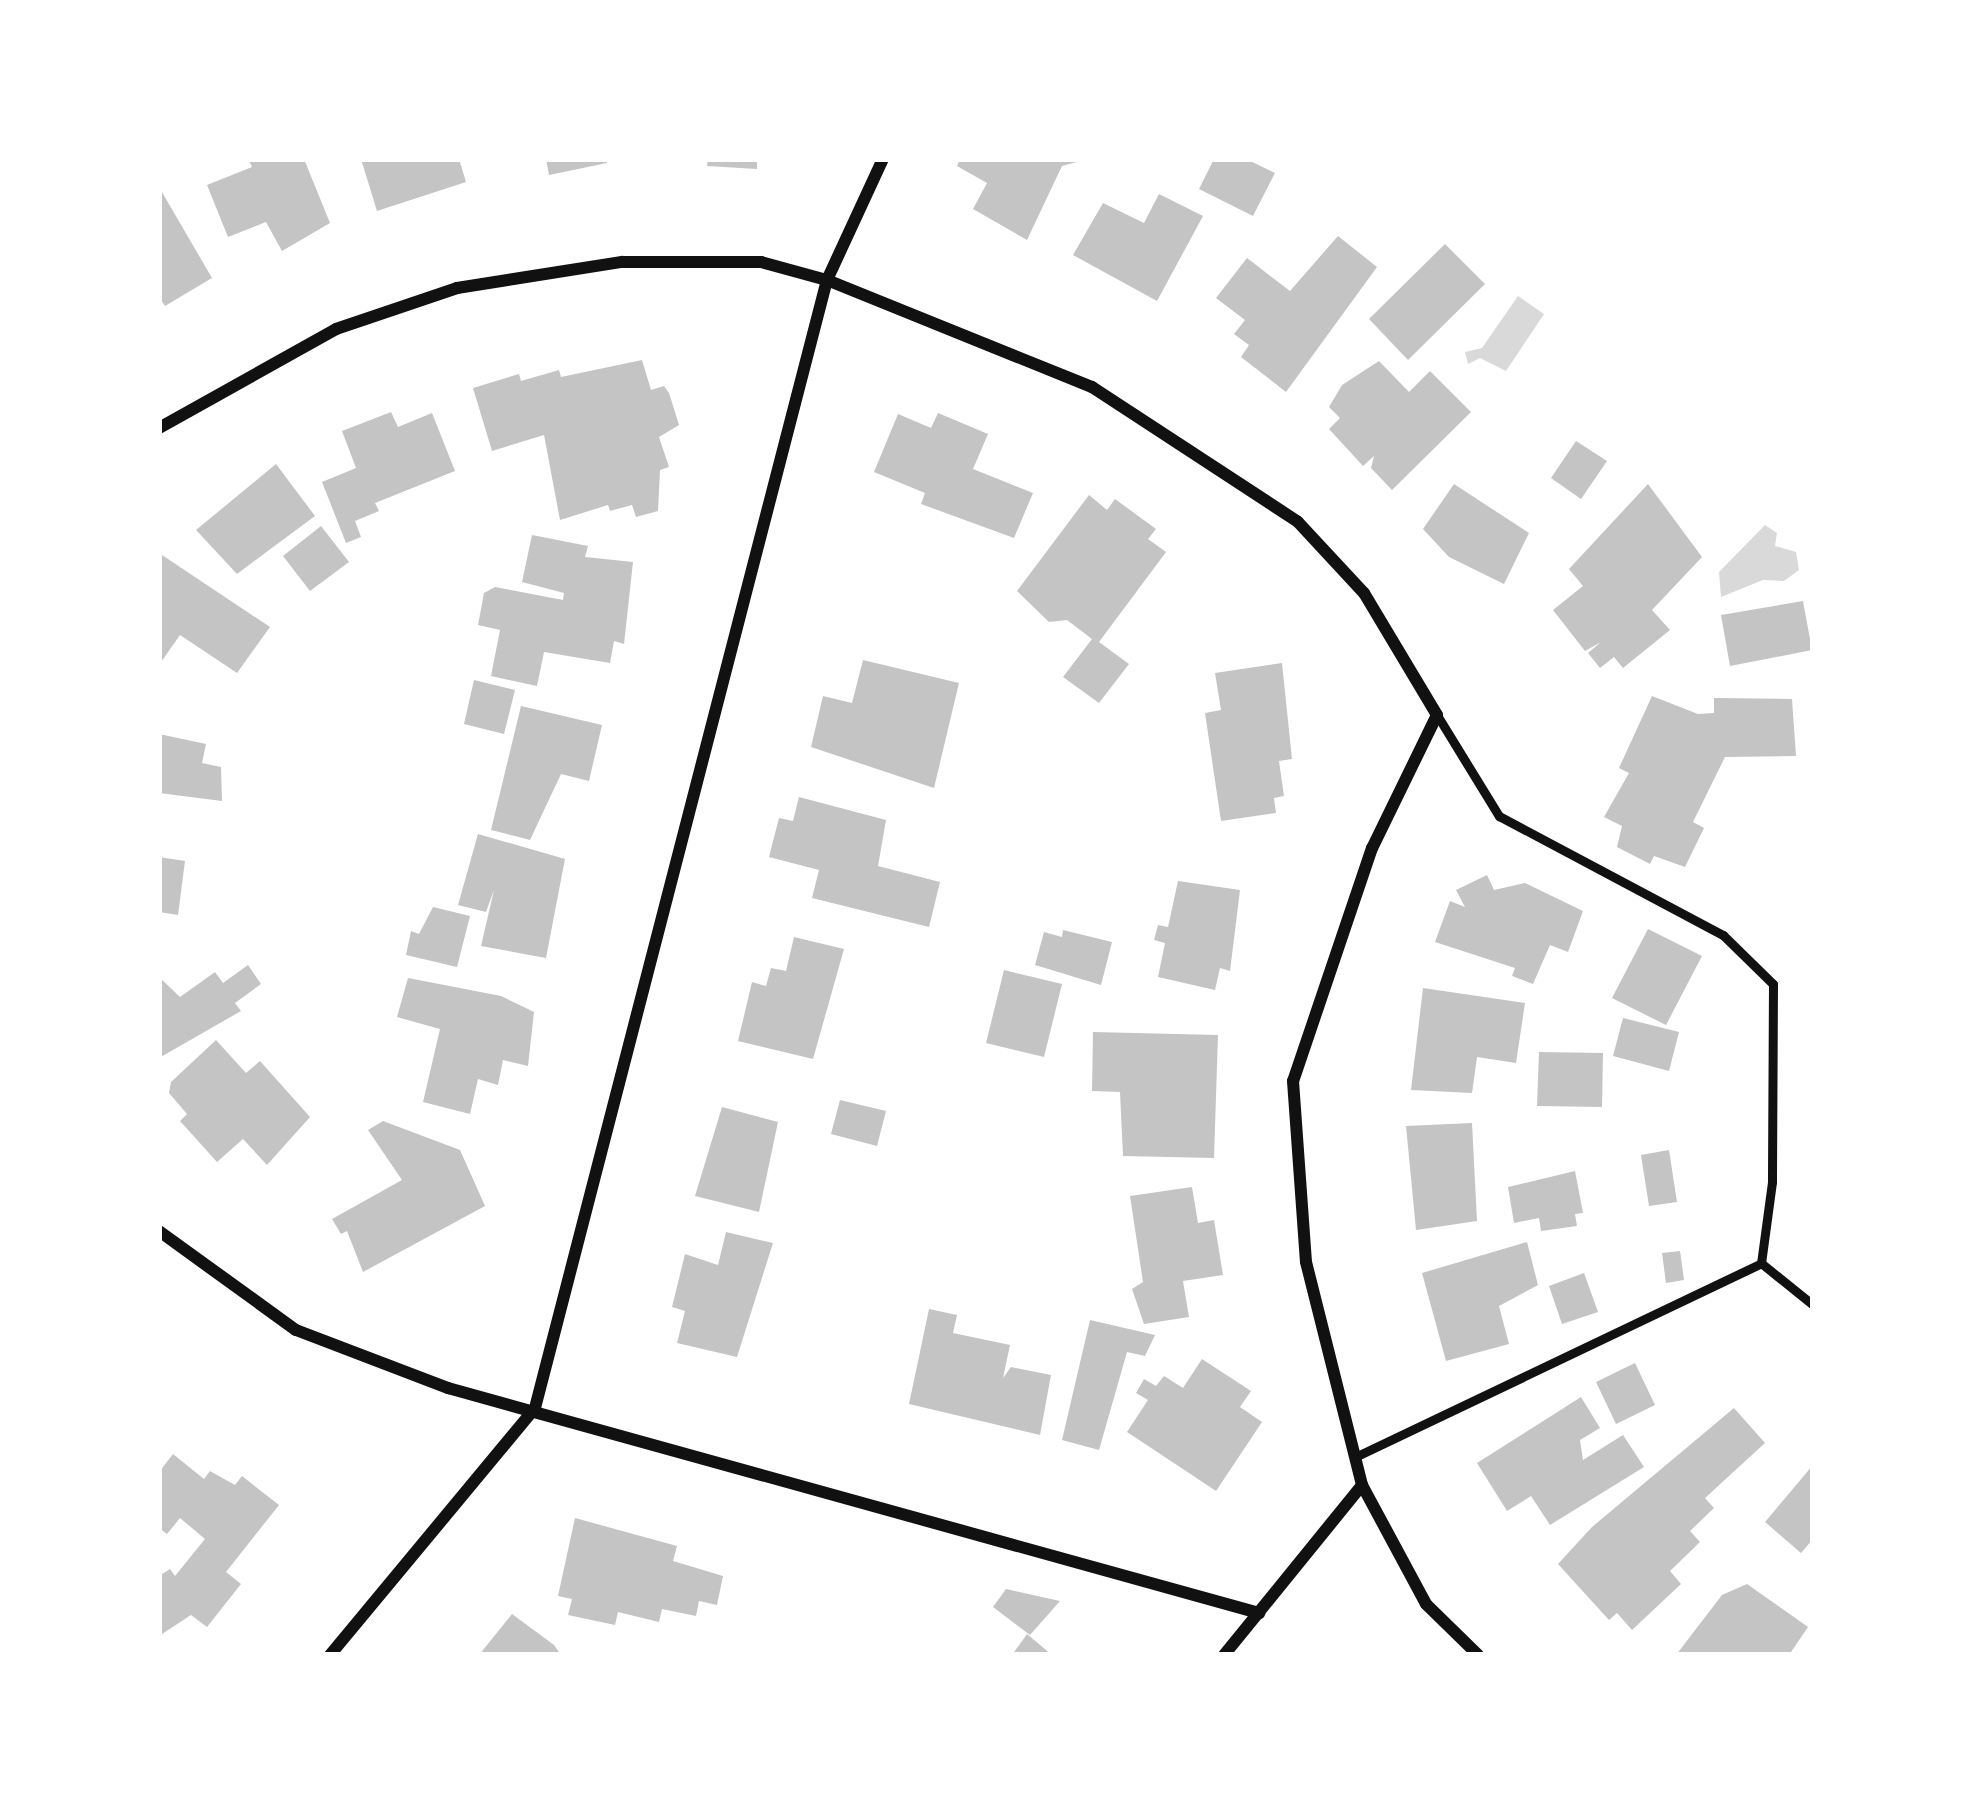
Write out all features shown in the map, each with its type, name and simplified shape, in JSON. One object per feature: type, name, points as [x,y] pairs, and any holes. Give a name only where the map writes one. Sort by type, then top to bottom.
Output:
[{"type":"street","points":[[330,1655],[536,1408],[827,280],[883,159]]},
{"type":"street","points":[[159,428],[336,329],[457,288],[622,262],[761,262],[827,280],[1092,387],[1298,522],[1364,593],[1437,715],[1372,848],[1293,1081],[1306,1262],[1363,1485],[1426,1604],[1478,1655]]},
{"type":"street","points":[[159,1232],[296,1330],[448,1388],[536,1408],[1258,1613]]},
{"type":"street","points":[[1224,1655],[1363,1485]]},
{"type":"lane","points":[[1437,715],[1499,816],[1724,935],[1773,984],[1772,1182],[1761,1263]]},
{"type":"lane","points":[[1761,1263],[1813,1305]]},
{"type":"lane","points":[[1355,1456],[1761,1263]]},
{"type":"shaded area","points":[[1518,296],[1544,314],[1506,371],[1480,358],[1468,364],[1465,352],[1482,348]]},
{"type":"shaded area","points":[[1765,525],[1777,533],[1775,546],[1796,552],[1799,570],[1784,581],[1763,580],[1721,597],[1719,572]]},
{"type":"building","points":[[248,159],[304,159],[330,223],[282,251],[266,222],[228,237],[207,185],[252,167]]},
{"type":"building","points":[[361,159],[459,159],[466,182],[377,211]]},
{"type":"building","points":[[546,159],[606,159],[607,163],[549,175]]},
{"type":"building","points":[[708,159],[757,159],[757,169],[707,166]]},
{"type":"building","points":[[960,159],[1088,159],[1062,166],[1027,240],[973,209],[987,183],[957,166]]},
{"type":"building","points":[[1214,159],[1246,159],[1275,173],[1253,216],[1199,189]]},
{"type":"building","points":[[159,187],[212,278],[165,306],[159,297]]},
{"type":"building","points":[[1159,194],[1203,216],[1157,301],[1073,255],[1103,203],[1144,223]]},
{"type":"building","points":[[1338,236],[1377,267],[1286,392],[1241,357],[1249,345],[1234,334],[1245,320],[1216,298],[1247,258],[1290,291]]},
{"type":"building","points":[[1445,244],[1485,284],[1408,360],[1369,319]]},
{"type":"building","points":[[642,360],[651,390],[664,386],[669,393],[679,425],[659,437],[669,467],[660,470],[658,511],[636,517],[632,505],[610,511],[608,505],[560,520],[544,435],[492,451],[473,388],[519,374],[521,381],[559,370],[561,377]]},
{"type":"building","points":[[1379,361],[1409,392],[1430,371],[1471,412],[1392,490],[1371,468],[1374,456],[1363,466],[1329,429],[1340,418],[1329,407],[1342,385]]},
{"type":"building","points":[[391,412],[398,427],[432,413],[455,471],[375,503],[379,511],[355,521],[361,537],[346,543],[322,482],[356,468],[342,431]]},
{"type":"building","points":[[938,413],[988,434],[973,469],[1033,493],[1014,538],[921,504],[925,493],[874,472],[898,414],[931,428]]},
{"type":"building","points":[[1576,441],[1607,461],[1581,499],[1551,478]]},
{"type":"building","points":[[276,464],[315,516],[237,574],[196,530]]},
{"type":"building","points":[[1454,484],[1529,533],[1504,584],[1449,557],[1423,529]]},
{"type":"building","points":[[1648,484],[1702,557],[1652,610],[1670,630],[1623,668],[1614,657],[1600,668],[1588,653],[1601,642],[1585,651],[1553,610],[1583,586],[1569,569]]},
{"type":"building","points":[[1089,495],[1107,510],[1115,499],[1156,529],[1148,539],[1166,552],[1099,642],[1129,664],[1099,703],[1063,677],[1092,639],[1067,620],[1049,622],[1017,591]]},
{"type":"building","points":[[321,526],[349,562],[310,591],[283,556]]},
{"type":"building","points":[[532,535],[588,546],[585,557],[633,562],[624,644],[614,641],[610,663],[544,652],[537,686],[491,676],[500,630],[478,625],[484,593],[495,587],[563,600],[564,593],[522,582]]},
{"type":"building","points":[[159,553],[270,627],[237,673],[180,635],[159,665]]},
{"type":"building","points":[[1803,601],[1812,650],[1730,666],[1721,615]]},
{"type":"building","points":[[863,660],[959,683],[934,788],[811,747],[823,696],[852,703]]},
{"type":"building","points":[[1282,663],[1292,759],[1279,761],[1284,796],[1274,798],[1276,813],[1221,821],[1205,713],[1221,710],[1215,673]]},
{"type":"building","points":[[474,680],[515,690],[504,734],[464,724]]},
{"type":"building","points":[[1652,696],[1698,714],[1714,713],[1714,698],[1792,699],[1796,756],[1725,757],[1693,822],[1704,828],[1685,867],[1654,856],[1650,864],[1617,847],[1622,826],[1604,817],[1629,773],[1619,768]]},
{"type":"building","points":[[521,706],[602,725],[589,781],[561,774],[530,840],[491,830]]},
{"type":"building","points":[[159,734],[206,744],[202,763],[221,767],[222,801],[159,793]]},
{"type":"building","points":[[799,797],[886,820],[878,866],[940,882],[929,927],[812,898],[819,870],[769,857],[779,818],[793,821]]},
{"type":"building","points":[[478,834],[565,859],[546,958],[481,946],[494,890],[486,912],[458,905]]},
{"type":"building","points":[[159,857],[185,861],[178,915],[159,912]]},
{"type":"building","points":[[1487,875],[1494,890],[1525,883],[1583,911],[1568,952],[1550,945],[1533,984],[1512,976],[1515,968],[1435,942],[1450,901],[1465,907],[1456,890]]},
{"type":"building","points":[[1178,881],[1240,890],[1230,971],[1220,968],[1215,990],[1158,977],[1165,943],[1154,940],[1158,925],[1168,927]]},
{"type":"building","points":[[433,907],[470,916],[457,967],[406,955],[411,931],[419,934]]},
{"type":"building","points":[[1648,929],[1702,956],[1666,1025],[1612,998]]},
{"type":"building","points":[[1063,930],[1112,942],[1101,985],[1035,965],[1044,932],[1062,937]]},
{"type":"building","points":[[794,937],[844,949],[813,1059],[738,1041],[752,982],[766,986],[771,968],[786,971]]},
{"type":"building","points":[[248,965],[261,984],[235,1003],[241,1011],[159,1058],[159,977],[180,997],[215,972],[223,983]]},
{"type":"building","points":[[1004,970],[1062,984],[1044,1057],[986,1043]]},
{"type":"building","points":[[408,978],[501,996],[534,1012],[528,1066],[503,1060],[498,1085],[478,1079],[470,1114],[423,1102],[440,1029],[397,1017]]},
{"type":"building","points":[[1423,988],[1525,1003],[1516,1063],[1477,1057],[1472,1093],[1411,1090]]},
{"type":"building","points":[[1623,1018],[1679,1032],[1669,1071],[1613,1056]]},
{"type":"building","points":[[1093,1032],[1218,1035],[1214,1158],[1123,1156],[1120,1092],[1092,1091]]},
{"type":"building","points":[[216,1040],[246,1073],[260,1061],[310,1117],[267,1165],[243,1139],[217,1162],[180,1121],[187,1114],[169,1093],[171,1082]]},
{"type":"building","points":[[1539,1052],[1603,1053],[1602,1107],[1537,1106]]},
{"type":"building","points":[[840,1100],[886,1111],[877,1146],[831,1134]]},
{"type":"building","points":[[722,1107],[778,1122],[759,1212],[695,1196]]},
{"type":"building","points":[[383,1121],[460,1150],[485,1206],[363,1272],[347,1231],[341,1234],[332,1219],[402,1180],[368,1130]]},
{"type":"building","points":[[1472,1123],[1477,1221],[1416,1230],[1406,1126]]},
{"type":"building","points":[[1669,1150],[1677,1202],[1649,1206],[1641,1155]]},
{"type":"building","points":[[1575,1171],[1583,1213],[1575,1214],[1577,1226],[1541,1231],[1539,1218],[1514,1223],[1508,1187]]},
{"type":"building","points":[[1192,1187],[1198,1223],[1214,1220],[1223,1275],[1183,1281],[1189,1317],[1144,1324],[1132,1289],[1143,1282],[1130,1196]]},
{"type":"building","points":[[726,1232],[773,1243],[737,1357],[677,1343],[685,1311],[672,1307],[685,1254],[718,1265]]},
{"type":"building","points":[[1527,1242],[1538,1285],[1499,1306],[1509,1344],[1446,1361],[1422,1273]]},
{"type":"building","points":[[1680,1251],[1684,1280],[1666,1283],[1662,1253]]},
{"type":"building","points":[[1584,1273],[1598,1312],[1562,1324],[1549,1286]]},
{"type":"building","points":[[929,1309],[957,1315],[953,1333],[1010,1345],[1003,1378],[1011,1367],[1051,1375],[1040,1435],[909,1404]]},
{"type":"building","points":[[1090,1320],[1155,1335],[1145,1356],[1127,1352],[1099,1450],[1062,1440]]},
{"type":"building","points":[[1202,1359],[1251,1391],[1240,1407],[1262,1422],[1216,1491],[1127,1432],[1148,1400],[1136,1393],[1144,1379],[1156,1386],[1164,1376],[1183,1388]]},
{"type":"building","points":[[1635,1363],[1655,1405],[1616,1424],[1596,1382]]},
{"type":"building","points":[[1581,1397],[1600,1428],[1580,1440],[1583,1460],[1623,1435],[1644,1467],[1550,1525],[1531,1496],[1507,1511],[1477,1463]]},
{"type":"building","points":[[1734,1408],[1765,1443],[1705,1498],[1714,1508],[1690,1531],[1700,1542],[1670,1571],[1681,1584],[1632,1630],[1617,1613],[1609,1620],[1558,1564],[1592,1527]]},
{"type":"building","points":[[173,1454],[204,1479],[210,1471],[235,1485],[242,1476],[279,1505],[226,1572],[241,1584],[207,1627],[191,1615],[159,1636],[159,1576],[170,1569],[175,1576],[205,1539],[180,1518],[167,1534],[159,1528],[159,1472]]},
{"type":"building","points":[[1813,1465],[1813,1539],[1801,1553],[1765,1522]]},
{"type":"building","points":[[575,1518],[677,1546],[673,1561],[723,1576],[717,1605],[699,1601],[696,1616],[662,1609],[659,1622],[618,1612],[615,1625],[568,1615],[572,1599],[558,1596]]},
{"type":"building","points":[[1747,1584],[1808,1627],[1789,1655],[1676,1655],[1722,1595]]},
{"type":"building","points":[[1006,1589],[1060,1601],[1030,1635],[993,1607]]},
{"type":"building","points":[[512,1614],[554,1645],[561,1655],[479,1655]]},
{"type":"building","points":[[1027,1634],[1052,1655],[1012,1655]]}]
